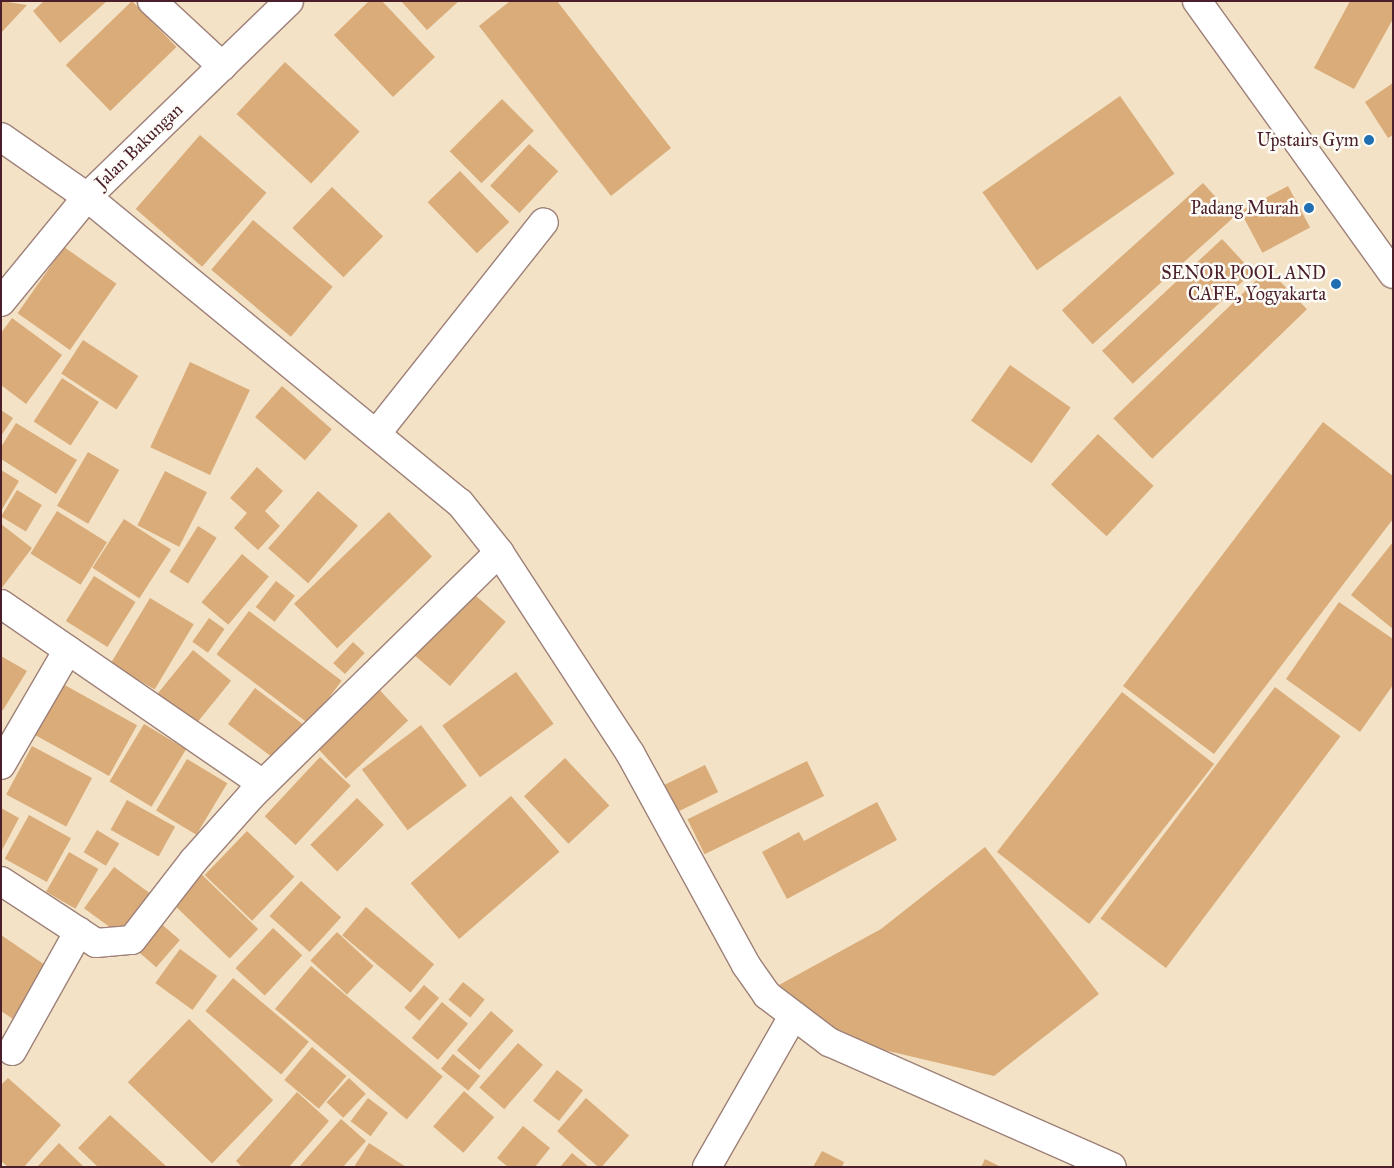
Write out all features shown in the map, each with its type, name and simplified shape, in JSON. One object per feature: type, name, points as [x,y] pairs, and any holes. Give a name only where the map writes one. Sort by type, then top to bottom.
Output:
[{"type":"street","points":[[152,1],[222,66]]},
{"type":"street","name":"Jalan Bakungan","points":[[1,302],[87,197],[289,1]]},
{"type":"street","points":[[1197,1],[1393,274]]},
{"type":"street","points":[[1,137],[87,197],[460,503],[498,552],[630,752],[746,965],[792,1018],[829,1042],[954,1101],[1112,1167]]},
{"type":"street","points":[[376,434],[544,222]]},
{"type":"street","points":[[1,881],[96,943],[132,940],[194,860],[263,784],[498,552]]},
{"type":"street","points":[[1,604],[263,784]]},
{"type":"street","points":[[1,765],[68,650]]},
{"type":"street","points":[[12,1051],[80,932]]},
{"type":"street","points":[[707,1167],[792,1018]]},
{"type":"building","points":[[1,1],[27,5],[1,33]]},
{"type":"building","points":[[44,1],[107,1],[60,43],[33,11]]},
{"type":"building","points":[[132,1],[176,47],[110,111],[66,65]]},
{"type":"building","points":[[369,1],[382,1],[435,57],[393,97],[334,35]]},
{"type":"building","points":[[401,1],[459,1],[427,30]]},
{"type":"building","points":[[510,1],[557,1],[671,148],[611,196],[479,26]]},
{"type":"building","points":[[1350,1],[1393,1],[1393,19],[1354,89],[1314,68]]},
{"type":"building","points":[[285,62],[360,132],[311,183],[237,114]]},
{"type":"building","points":[[1393,83],[1393,135],[1388,138],[1365,102]]},
{"type":"building","points":[[1120,96],[1174,174],[1037,270],[982,192]]},
{"type":"building","points":[[502,99],[534,131],[481,183],[450,151]]},
{"type":"building","points":[[200,135],[266,193],[202,267],[136,209]]},
{"type":"building","points":[[529,144],[558,171],[519,213],[490,186]]},
{"type":"building","points":[[460,171],[509,222],[477,253],[428,202]]},
{"type":"building","points":[[1203,183],[1234,217],[1093,344],[1062,310]]},
{"type":"building","points":[[1288,186],[1310,227],[1262,253],[1240,211]]},
{"type":"building","points":[[332,187],[383,236],[343,277],[292,228]]},
{"type":"building","points":[[253,220],[333,287],[291,337],[211,270]]},
{"type":"building","points":[[1222,239],[1253,272],[1133,384],[1102,351]]},
{"type":"building","points":[[64,247],[116,284],[70,350],[18,313]]},
{"type":"building","points":[[1268,269],[1307,309],[1152,459],[1113,418]]},
{"type":"building","points":[[12,318],[62,355],[26,404],[1,385],[1,333]]},
{"type":"building","points":[[83,340],[138,376],[117,409],[61,374]]},
{"type":"building","points":[[190,362],[250,390],[210,475],[150,447]]},
{"type":"building","points":[[1010,365],[1071,407],[1032,463],[971,421]]},
{"type":"building","points":[[62,378],[99,402],[71,446],[34,422]]},
{"type":"building","points":[[282,386],[332,429],[305,460],[255,417]]},
{"type":"building","points":[[1,410],[13,418],[1,436]]},
{"type":"building","points":[[1323,422],[1393,476],[1393,519],[1214,754],[1123,686]]},
{"type":"building","points":[[16,423],[77,460],[56,494],[1,459],[1,447]]},
{"type":"building","points":[[1098,434],[1154,486],[1107,536],[1051,484]]},
{"type":"building","points":[[88,452],[119,470],[88,524],[57,506]]},
{"type":"building","points":[[257,467],[283,491],[265,511],[280,526],[258,550],[234,528],[247,513],[230,498]]},
{"type":"building","points":[[1,470],[19,481],[1,511]]},
{"type":"building","points":[[165,471],[207,492],[179,547],[137,525]]},
{"type":"building","points":[[17,490],[42,505],[26,532],[1,517]]},
{"type":"building","points":[[318,491],[358,526],[308,583],[268,548]]},
{"type":"building","points":[[57,511],[107,542],[81,585],[31,553]]},
{"type":"building","points":[[389,512],[432,557],[337,648],[294,604]]},
{"type":"building","points":[[124,519],[171,549],[139,598],[92,568]]},
{"type":"building","points":[[1,524],[32,548],[1,589]]},
{"type":"building","points":[[198,526],[217,538],[188,583],[169,572]]},
{"type":"building","points":[[1393,542],[1393,629],[1351,595]]},
{"type":"building","points":[[242,554],[269,576],[228,625],[202,602]]},
{"type":"building","points":[[94,576],[136,602],[107,647],[66,621]]},
{"type":"building","points":[[276,581],[295,596],[275,622],[256,607]]},
{"type":"building","points":[[468,589],[506,622],[450,686],[412,653]]},
{"type":"building","points":[[150,598],[194,624],[155,689],[111,663]]},
{"type":"building","points":[[1339,602],[1393,639],[1393,685],[1360,732],[1286,679]]},
{"type":"building","points":[[249,611],[342,681],[309,724],[217,654]]},
{"type":"building","points":[[209,618],[225,629],[208,653],[192,642]]},
{"type":"building","points":[[353,642],[365,653],[345,674],[333,663]]},
{"type":"building","points":[[193,650],[231,681],[196,724],[158,694]]},
{"type":"building","points":[[1,656],[27,671],[3,710],[1,710]]},
{"type":"building","points":[[516,672],[554,724],[480,777],[442,725]]},
{"type":"building","points":[[61,683],[137,725],[109,776],[33,734]]},
{"type":"building","points":[[374,684],[408,721],[346,779],[312,742]]},
{"type":"building","points":[[1275,687],[1340,736],[1166,968],[1100,919]]},
{"type":"building","points":[[255,688],[305,726],[278,762],[228,724]]},
{"type":"building","points":[[1122,692],[1214,764],[1089,924],[997,852]]},
{"type":"building","points":[[144,724],[186,749],[151,807],[109,781]]},
{"type":"building","points":[[421,725],[467,786],[408,830],[362,770]]},
{"type":"building","points":[[32,746],[92,778],[66,826],[6,795]]},
{"type":"building","points":[[320,757],[351,786],[295,845],[265,816]]},
{"type":"building","points":[[565,758],[609,806],[568,844],[524,796]]},
{"type":"building","points":[[187,759],[227,783],[196,835],[156,810]]},
{"type":"building","points":[[807,761],[824,796],[705,854],[687,819]]},
{"type":"building","points":[[705,765],[718,792],[673,814],[660,787]]},
{"type":"building","points":[[511,796],[560,852],[459,939],[411,883]]},
{"type":"building","points":[[357,798],[384,825],[337,872],[310,845]]},
{"type":"building","points":[[127,800],[175,827],[159,856],[111,830]]},
{"type":"building","points":[[877,802],[897,840],[787,899],[762,852],[799,832],[804,841]]},
{"type":"building","points":[[1,808],[19,818],[1,852]]},
{"type":"building","points":[[29,815],[71,838],[47,882],[5,859]]},
{"type":"building","points":[[97,830],[119,843],[106,866],[84,852]]},
{"type":"building","points":[[247,831],[294,877],[252,921],[205,875]]},
{"type":"building","points":[[985,847],[1099,994],[994,1076],[850,1042],[779,985],[881,929]]},
{"type":"building","points":[[69,852],[98,869],[75,909],[46,892]]},
{"type":"building","points":[[114,867],[152,895],[122,936],[84,908]]},
{"type":"building","points":[[197,870],[258,929],[230,959],[169,899]]},
{"type":"building","points":[[301,881],[341,917],[310,952],[270,916]]},
{"type":"building","points":[[366,907],[434,964],[410,993],[342,935]]},
{"type":"building","points":[[158,921],[180,940],[156,967],[134,948]]},
{"type":"building","points":[[273,928],[302,955],[265,996],[235,968]]},
{"type":"building","points":[[337,932],[374,966],[347,995],[310,961]]},
{"type":"building","points":[[1,935],[48,967],[13,1019],[1,1011]]},
{"type":"building","points":[[180,949],[217,976],[193,1010],[155,983]]},
{"type":"building","points":[[311,966],[443,1077],[407,1119],[275,1009]]},
{"type":"building","points":[[233,978],[309,1042],[281,1075],[205,1011]]},
{"type":"building","points":[[463,982],[485,1000],[470,1017],[449,1000]]},
{"type":"building","points":[[424,985],[439,998],[419,1021],[404,1008]]},
{"type":"building","points":[[442,1002],[468,1024],[438,1060],[412,1038]]},
{"type":"building","points":[[491,1011],[514,1031],[480,1070],[457,1050]]},
{"type":"building","points":[[189,1019],[273,1100],[212,1164],[128,1082]]},
{"type":"building","points":[[518,1043],[543,1065],[504,1109],[479,1088]]},
{"type":"building","points":[[312,1047],[346,1076],[319,1109],[284,1080]]},
{"type":"building","points":[[453,1054],[480,1076],[468,1091],[441,1069]]},
{"type":"building","points":[[557,1070],[583,1090],[559,1121],[533,1101]]},
{"type":"building","points":[[8,1078],[61,1125],[24,1167],[8,1167],[1,1161],[1,1085]]},
{"type":"building","points":[[349,1078],[366,1094],[343,1118],[326,1102]]},
{"type":"building","points":[[464,1091],[494,1117],[463,1153],[433,1126]]},
{"type":"building","points":[[297,1092],[329,1121],[289,1167],[242,1167],[236,1161]]},
{"type":"building","points":[[368,1098],[388,1113],[371,1136],[351,1121]]},
{"type":"building","points":[[586,1098],[629,1135],[602,1167],[598,1167],[557,1131]]},
{"type":"building","points":[[110,1115],[167,1167],[98,1167],[78,1148]]},
{"type":"building","points":[[341,1119],[366,1141],[343,1167],[299,1167]]},
{"type":"building","points":[[523,1126],[550,1148],[535,1167],[508,1167],[497,1158]]},
{"type":"building","points":[[59,1143],[84,1167],[37,1167]]},
{"type":"building","points":[[369,1143],[406,1167],[354,1167]]},
{"type":"building","points":[[822,1151],[844,1162],[842,1167],[813,1167]]},
{"type":"building","points":[[572,1153],[589,1167],[560,1167]]},
{"type":"building","points":[[985,1159],[1001,1167],[981,1167]]},
{"type":"place","name":"Upstairs Gym","points":[[1369,140]]},
{"type":"place","name":"Padang Murah","points":[[1309,208]]},
{"type":"place","name":"SENOR POOL AND CAFE, Yogyakarta","points":[[1336,284]]}]
